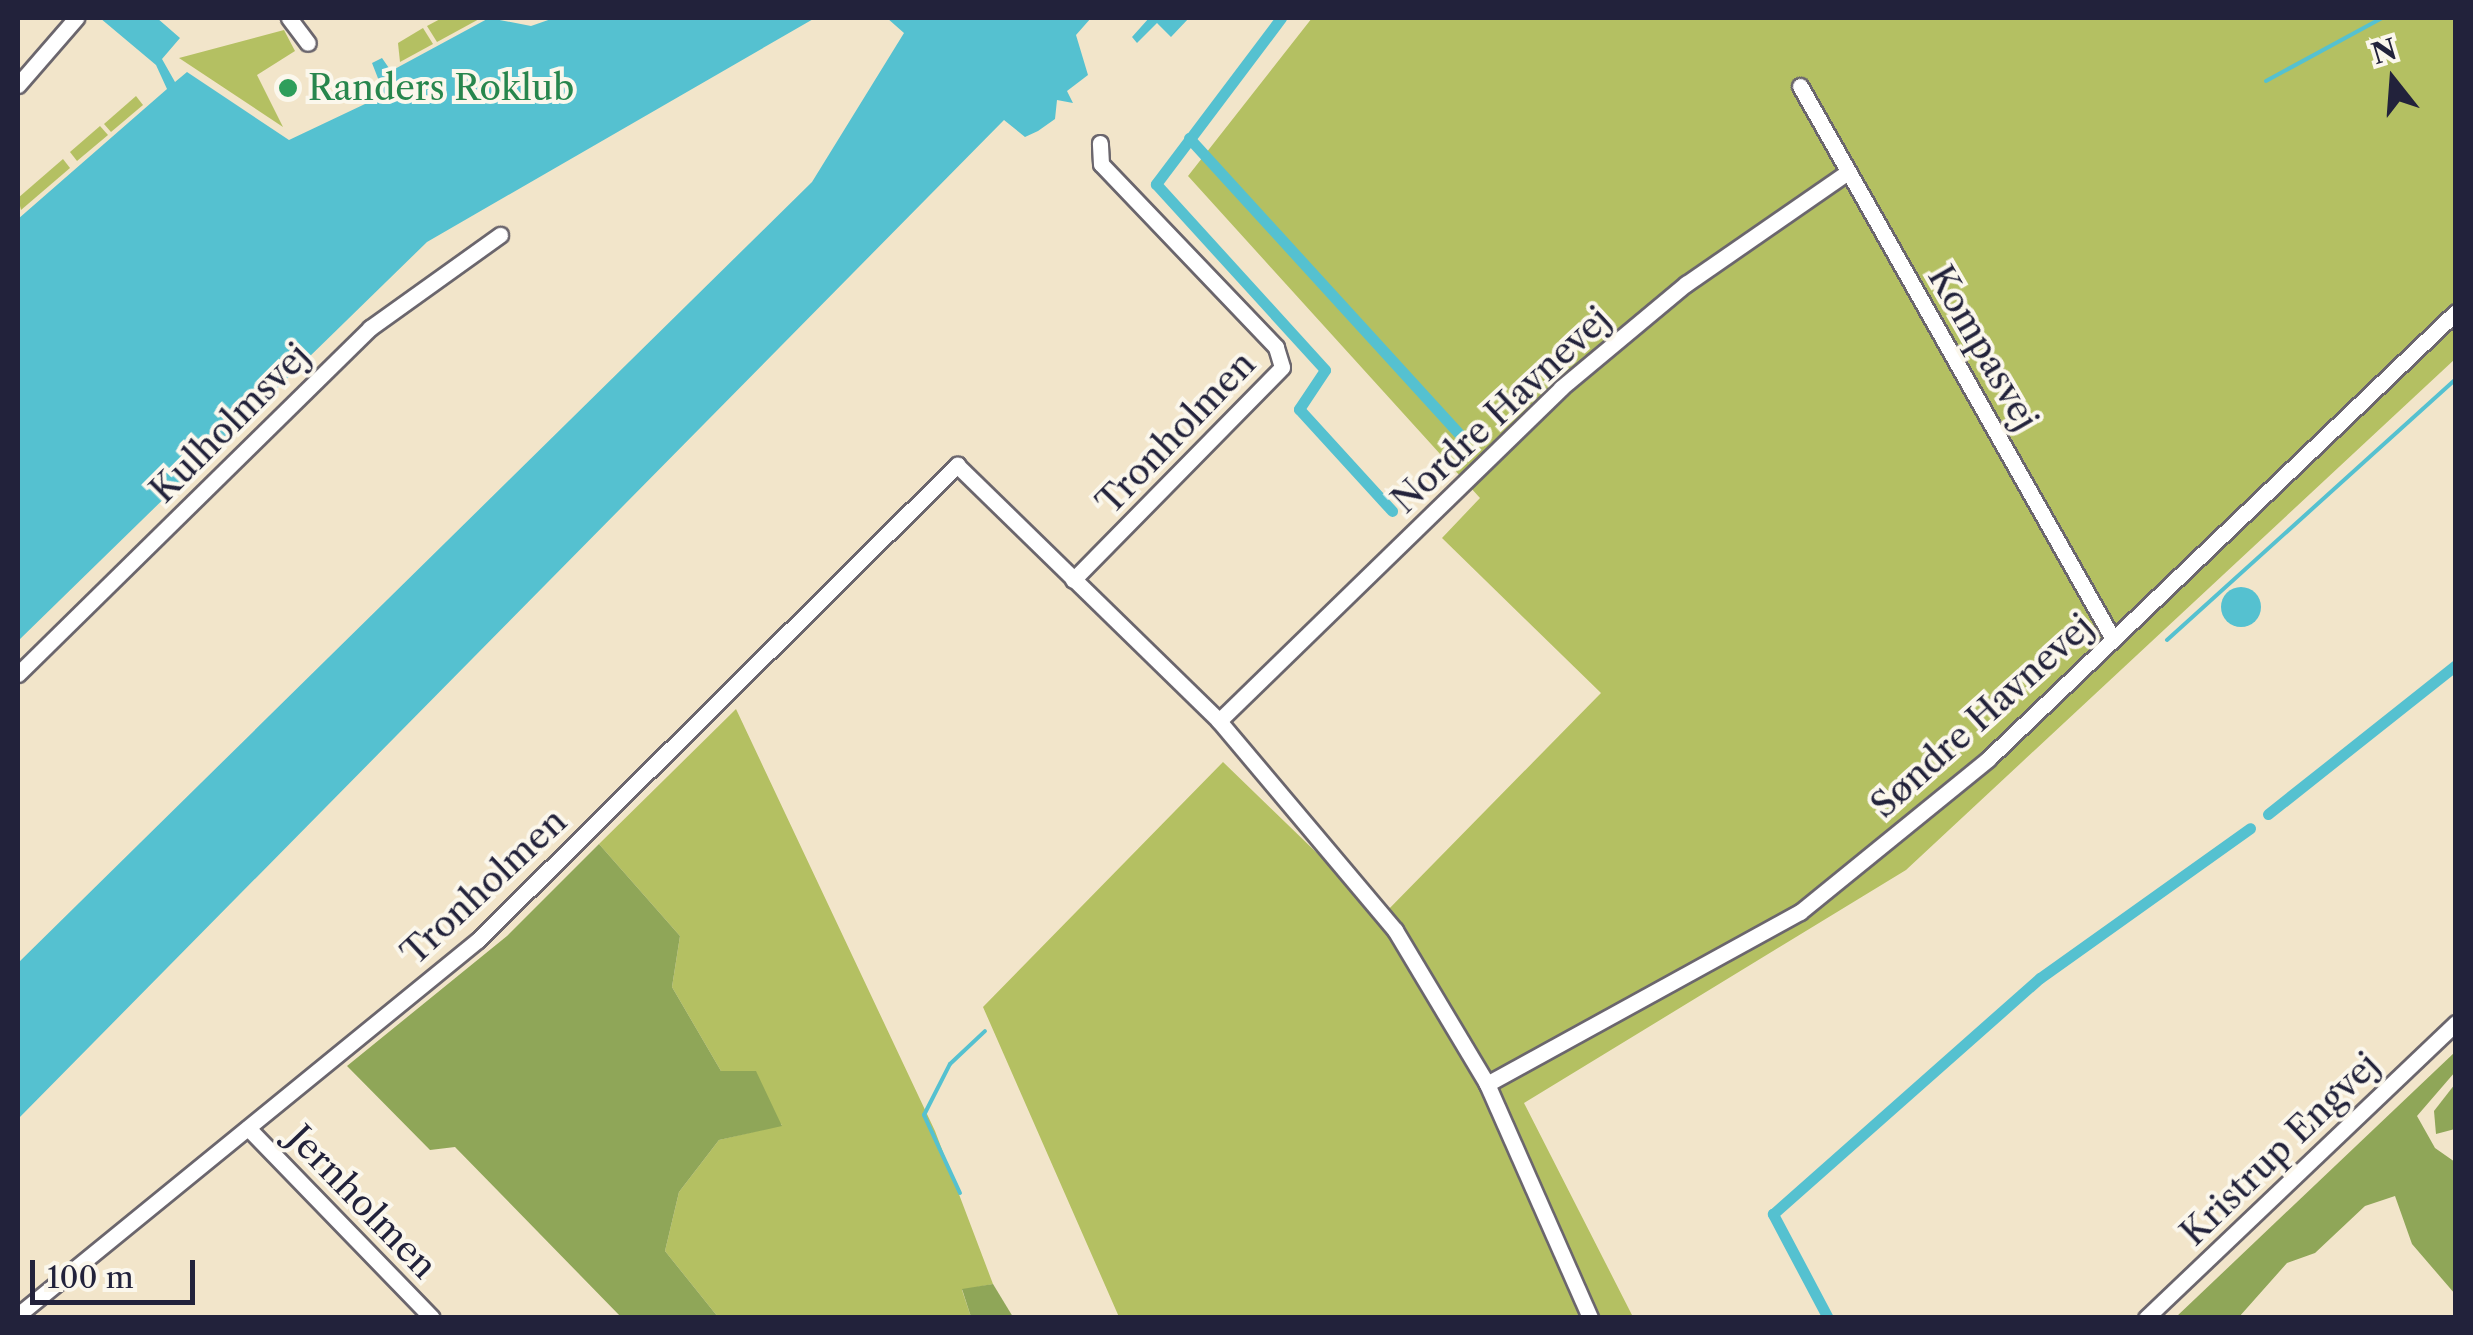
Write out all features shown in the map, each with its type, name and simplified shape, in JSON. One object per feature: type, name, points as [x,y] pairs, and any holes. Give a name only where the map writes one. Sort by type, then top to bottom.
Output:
[{"type":"street","points":[[18,85],[76,18]]},
{"type":"street","points":[[290,18],[308,43]]},
{"type":"street","name":"Kompasvej","points":[[1800,86],[2113,639]]},
{"type":"street","name":"Tronholmen","points":[[18,1315],[478,940],[957,465],[1073,580],[1282,367],[1276,346],[1101,164],[1100,143]]},
{"type":"street","name":"Nordre Havnevej","points":[[1219,720],[1562,388],[1686,284],[1848,172]]},
{"type":"street","name":"Kulholmsvej","points":[[18,674],[370,328],[500,235]]},
{"type":"street","name":"Søndre Havnevej","points":[[1487,1084],[1800,912],[1988,759],[2456,312]]},
{"type":"street","points":[[1073,580],[1219,720],[1394,930],[1487,1084],[1590,1318]]},
{"type":"street","name":"Kristrup Engvej","points":[[2146,1318],[2456,1023]]},
{"type":"street","name":"Jernholmen","points":[[248,1128],[432,1318]]},
{"type":"green space","points":[[442,18],[481,18],[437,42],[427,26]]},
{"type":"green space","points":[[1312,18],[2455,18],[2455,359],[1906,870],[1524,1103],[1633,1317],[1119,1317],[983,1007],[1223,762],[1382,916],[1601,693],[1442,538],[1480,498],[1188,176]]},
{"type":"green space","points":[[423,28],[433,44],[400,62],[398,43]]},
{"type":"green space","points":[[284,30],[295,51],[257,75],[283,127],[179,58]]},
{"type":"green space","points":[[136,96],[143,105],[111,132],[104,124]]},
{"type":"green space","points":[[100,126],[108,135],[77,161],[70,152]]},
{"type":"green space","points":[[63,159],[70,168],[21,210],[18,198]]},
{"type":"green space","points":[[736,709],[935,1131],[993,1284],[962,1290],[971,1317],[718,1317],[665,1251],[679,1192],[719,1140],[782,1125],[721,1071],[672,987],[680,936],[599,844]]},
{"type":"green space","points":[[599,844],[680,936],[672,987],[721,1071],[756,1071],[782,1126],[719,1140],[679,1192],[665,1251],[718,1317],[621,1317],[455,1147],[430,1150],[347,1066],[507,936]]},
{"type":"green space","points":[[2455,1052],[2455,1072],[2417,1116],[2435,1148],[2455,1162],[2455,1294],[2412,1244],[2395,1196],[2365,1206],[2315,1253],[2287,1263],[2239,1317],[2176,1317]]},
{"type":"green space","points":[[2455,1084],[2455,1129],[2436,1134],[2434,1111]]},
{"type":"green space","points":[[993,1284],[1013,1317],[971,1317],[962,1289]]},
{"type":"water","points":[[100,18],[157,18],[180,38],[162,59],[175,82],[187,72],[289,140],[365,104],[362,96],[381,86],[372,63],[382,58],[391,71],[489,18],[531,26],[554,18],[815,18],[427,242],[18,641],[18,219],[167,89],[156,65]]},
{"type":"water","points":[[887,18],[1091,18],[1076,35],[1088,75],[1067,91],[1073,103],[1057,100],[1055,119],[1038,131],[1025,137],[1004,120],[18,1119],[18,963],[812,182],[904,33]]},
{"type":"water","points":[[1149,18],[1189,18],[1171,37],[1157,23],[1137,43],[1132,37]]},
{"type":"water","points":[[2241,587],[2255,593],[2261,607],[2255,621],[2241,627],[2227,621],[2221,607],[2227,593]]},
{"type":"waterway","points":[[1281,18],[1156,184],[1325,370],[1299,409],[1392,511]]},
{"type":"waterway","points":[[2266,81],[2382,18]]},
{"type":"waterway","points":[[1189,138],[1465,440]]},
{"type":"waterway","points":[[2167,640],[2456,379]]},
{"type":"waterway","points":[[2268,814],[2456,665]]},
{"type":"waterway","points":[[1828,1318],[1773,1214],[2040,978],[2250,828]]},
{"type":"waterway","points":[[960,1193],[924,1115],[950,1064],[985,1031]]},
{"type":"place","name":"Randers Roklub","points":[[288,88]]}]
